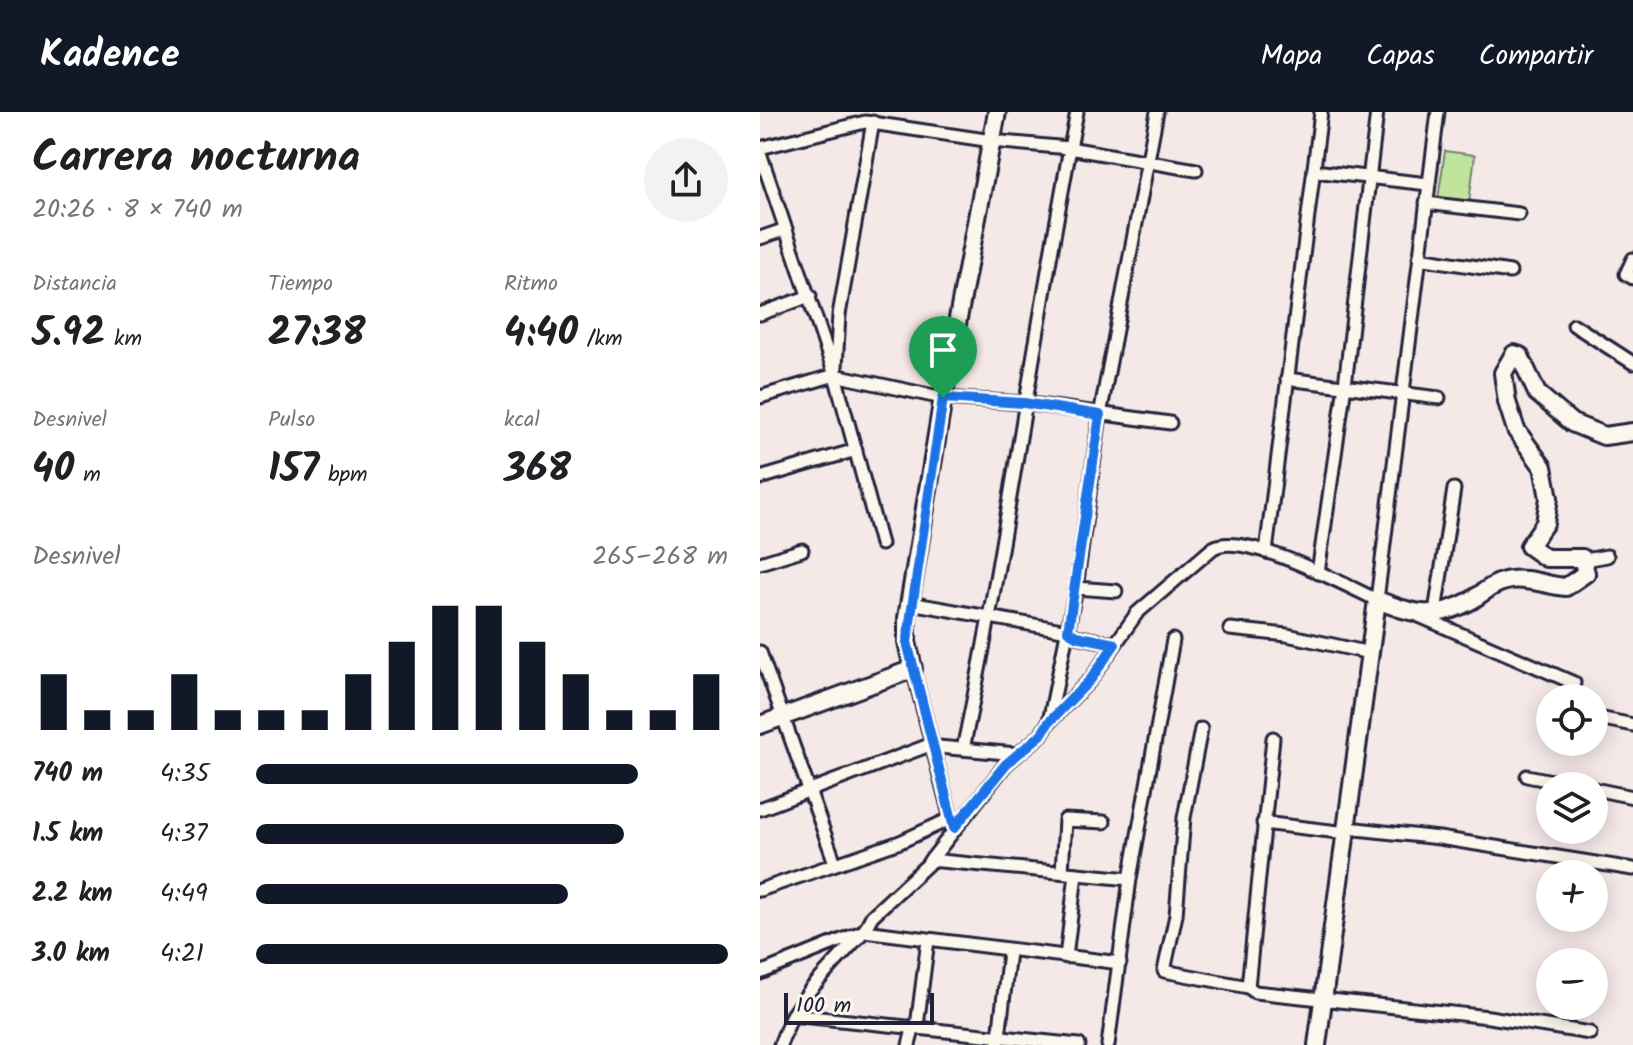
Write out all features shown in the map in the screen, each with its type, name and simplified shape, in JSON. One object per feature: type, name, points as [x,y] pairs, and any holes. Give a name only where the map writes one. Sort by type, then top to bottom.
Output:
[{"type":"street","points":[[952,823],[907,642],[910,603],[943,398],[997,112]]},
{"type":"street","points":[[963,749],[991,619],[1024,403],[1077,112]]},
{"type":"street","points":[[1049,722],[1076,588],[1100,415],[1157,112]]},
{"type":"street","points":[[1266,552],[1321,112]]},
{"type":"street","points":[[1318,573],[1345,385],[1377,112]]},
{"type":"street","points":[[1317,1045],[1348,831],[1438,112]]},
{"type":"street","points":[[835,375],[839,315],[868,119]]},
{"type":"street","points":[[881,544],[835,375],[760,151],[868,119],[992,141],[1069,148],[1196,170]]},
{"type":"street","points":[[1314,171],[1428,184]]},
{"type":"street","points":[[1426,203],[1519,214]]},
{"type":"street","points":[[760,238],[786,229]]},
{"type":"street","points":[[1419,258],[1510,272]]},
{"type":"street","points":[[1633,259],[1626,274],[1633,278]]},
{"type":"street","points":[[760,314],[810,296]]},
{"type":"street","points":[[1574,325],[1633,363]]},
{"type":"street","points":[[1607,556],[1584,560],[1577,557],[1546,558],[1529,546],[1548,515],[1548,487],[1543,467],[1512,421],[1504,386],[1505,365],[1514,354],[1520,356],[1537,393],[1581,428],[1604,436],[1633,432]]},
{"type":"street","points":[[760,397],[835,375],[943,398],[1024,403],[1170,423]]},
{"type":"street","points":[[1287,379],[1439,398]]},
{"type":"street","points":[[760,478],[856,450]]},
{"type":"street","points":[[1427,614],[1454,489]]},
{"type":"street","points":[[780,1045],[792,1015],[832,963],[864,931],[872,916],[930,860],[952,823],[1017,754],[1041,735],[1049,722],[1091,679],[1137,613],[1213,548],[1228,542],[1266,552],[1377,600],[1427,614],[1574,683]]},
{"type":"street","points":[[760,563],[802,550]]},
{"type":"street","points":[[1427,614],[1469,601],[1491,587],[1512,580],[1572,585],[1586,573],[1584,560]]},
{"type":"street","points":[[1076,588],[1116,591]]},
{"type":"street","points":[[910,603],[1068,631],[1076,636],[1115,644]]},
{"type":"street","points":[[1230,629],[1287,635],[1370,653]]},
{"type":"street","points":[[1108,1045],[1130,879],[1173,640]]},
{"type":"street","points":[[760,652],[835,863]]},
{"type":"street","points":[[760,725],[913,669]]},
{"type":"street","points":[[1608,720],[1633,725]]},
{"type":"street","points":[[1201,729],[1184,818],[1176,915],[1164,971],[1248,987],[1255,992],[1324,998],[1590,1033]]},
{"type":"street","points":[[1248,987],[1273,738]]},
{"type":"street","points":[[760,809],[934,745],[1017,754]]},
{"type":"street","points":[[1527,776],[1536,778]]},
{"type":"street","points":[[1608,792],[1633,797]]},
{"type":"street","points":[[1062,872],[1065,820],[1104,822]]},
{"type":"street","points":[[760,890],[952,823]]},
{"type":"street","points":[[1263,823],[1439,838],[1633,869]]},
{"type":"street","points":[[930,860],[1130,879]]},
{"type":"street","points":[[1066,957],[1076,874]]},
{"type":"street","points":[[760,973],[864,931],[1009,952],[1120,963]]},
{"type":"street","points":[[909,1045],[915,1026],[928,940]]},
{"type":"street","points":[[998,1041],[1009,952]]},
{"type":"street","points":[[792,1015],[915,1026],[998,1041],[1079,1045]]},
{"type":"green space","points":[[1445,151],[1475,155],[1469,203],[1438,199]]},
{"type":"route","points":[[943,398],[1024,403],[1100,415],[1068,631],[1076,636],[1115,644],[1091,679],[1049,722],[1041,735],[1006,764],[954,828],[907,642],[907,618],[943,398]]}]
